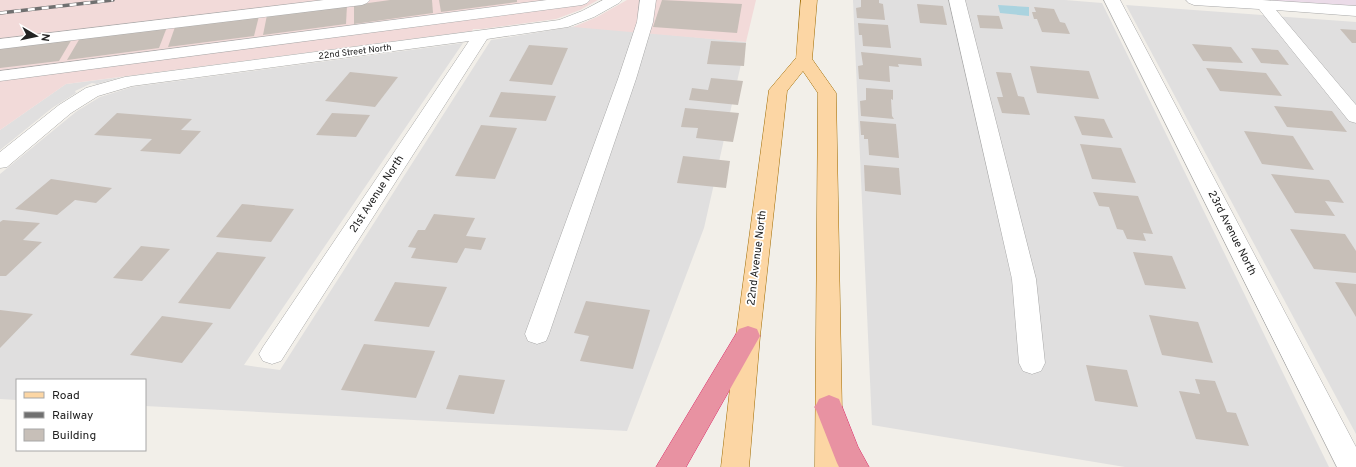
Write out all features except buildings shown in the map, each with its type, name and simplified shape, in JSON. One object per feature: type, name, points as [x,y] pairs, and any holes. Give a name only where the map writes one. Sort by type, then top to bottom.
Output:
[{"type":"highway","points":[[670,467],[748,336]]},
{"type":"highway","points":[[829,407],[847,454],[855,467]]},
{"type":"main road","points":[[809,0],[804,59],[827,93],[829,467]]},
{"type":"main road","name":"22nd Avenue North","points":[[735,467],[748,336],[778,90],[804,59]]},
{"type":"street","points":[[0,44],[362,0]]},
{"type":"street","points":[[0,76],[582,0]]},
{"type":"street","name":"22nd Street North","points":[[0,162],[65,109],[92,92],[131,81],[562,24],[588,14],[614,0]]},
{"type":"street","points":[[537,334],[624,86],[645,22],[648,0]]},
{"type":"street","points":[[957,0],[1024,279],[1032,364]]},
{"type":"street","name":"23rd Avenue North","points":[[1112,0],[1351,466]]},
{"type":"street","points":[[1194,0],[1356,11]]},
{"type":"street","points":[[1264,5],[1356,117]]},
{"type":"street","name":"21st Avenue North","points":[[272,354],[481,35]]},
{"type":"shaded area","points":[[0,0],[598,0],[580,10],[556,19],[66,84],[0,130]]},
{"type":"shaded area","points":[[627,0],[756,0],[746,42],[573,27],[597,17]]},
{"type":"shaded area","points":[[853,0],[1065,0],[1102,3],[1329,467],[1125,467],[872,425]]},
{"type":"shaded area","points":[[1261,0],[1356,0],[1356,6]]},
{"type":"shaded area","points":[[1126,5],[1356,22],[1356,434]]},
{"type":"shaded area","points":[[577,26],[746,42],[704,228],[627,431],[146,406],[146,379],[16,379],[16,400],[0,399],[0,174],[77,111],[100,97],[132,87],[463,43],[244,365],[280,370],[491,40]]},
{"type":"shaded area","points":[[122,77],[97,84],[92,83],[75,91],[76,93],[52,108],[0,150],[0,130],[66,84]]},
{"type":"water","points":[[998,5],[1029,7],[1029,16],[1000,13]]},
{"type":"railway","points":[[0,13],[113,0]]}]
